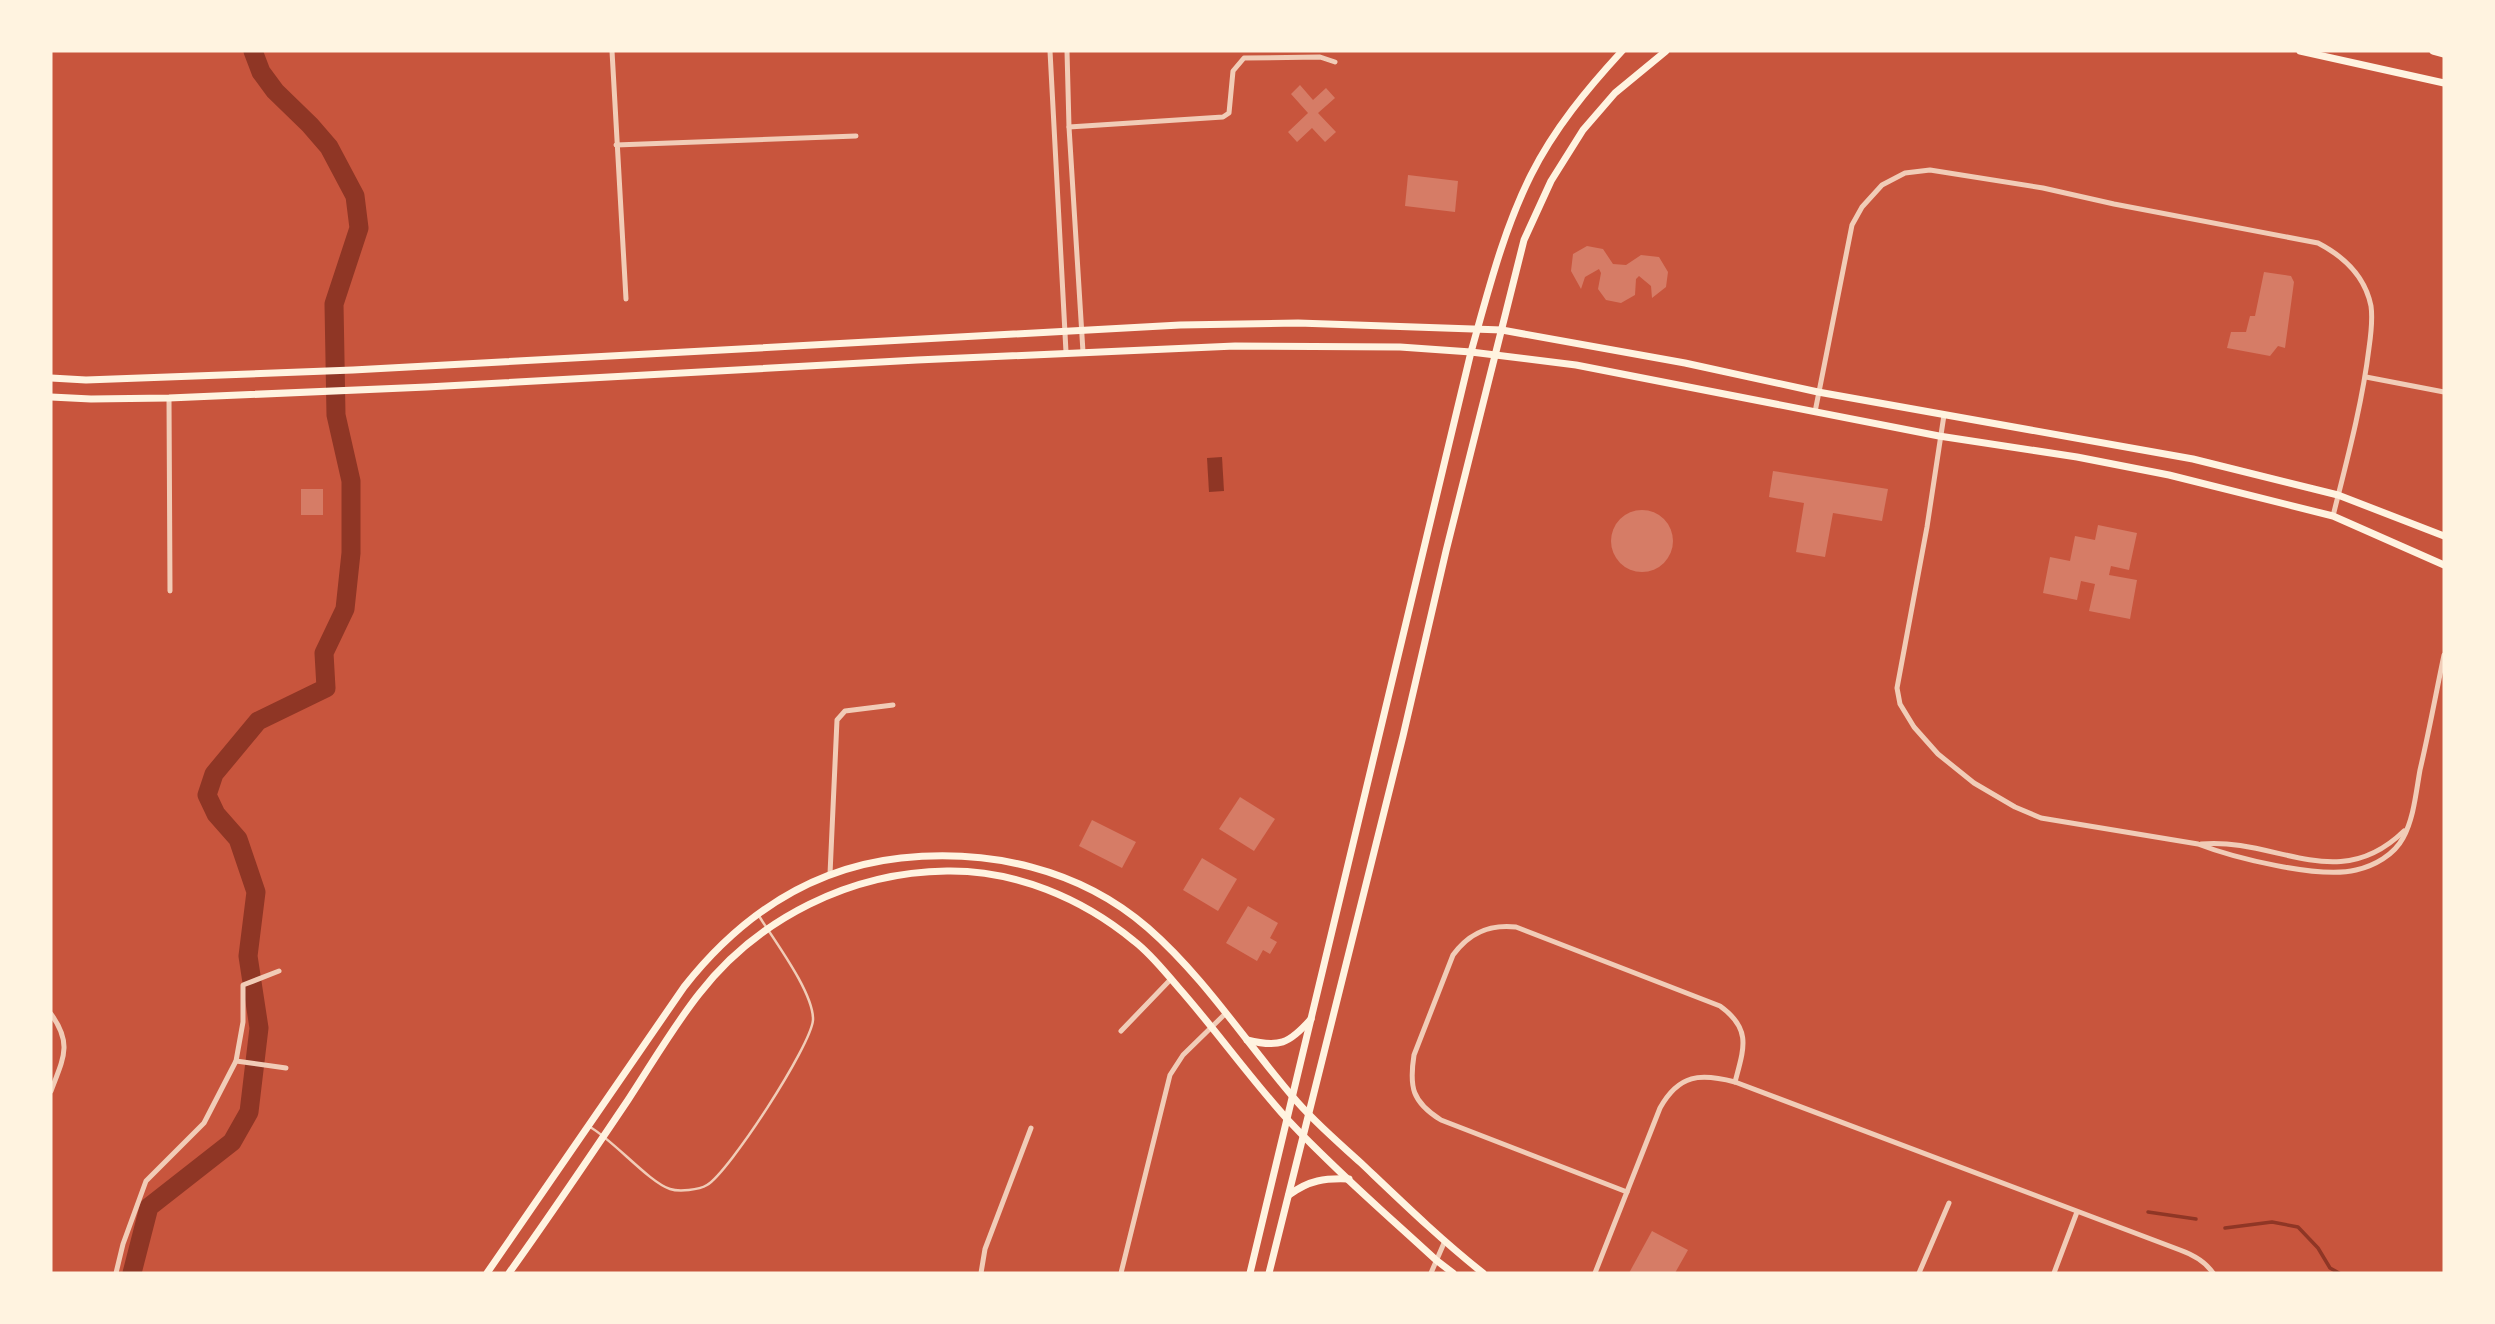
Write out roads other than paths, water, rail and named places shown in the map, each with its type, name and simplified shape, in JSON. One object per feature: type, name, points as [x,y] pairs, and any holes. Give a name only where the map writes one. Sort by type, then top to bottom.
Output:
[{"type":"main road","points":[[1250,1273],[1471,352],[1501,246],[1531,174],[1572,110],[1622,51]]},
{"type":"main road","points":[[1269,1273],[1524,240],[1551,181],[1583,130],[1632,77],[1666,51]]},
{"type":"main road","points":[[2300,51],[2444,83]]},
{"type":"main road","points":[[2433,51],[2444,54]]},
{"type":"main road","points":[[51,378],[86,380],[353,370],[1082,329],[1286,323],[1478,328],[1685,363],[1818,392],[2193,459],[2338,495],[2444,536]]},
{"type":"main road","points":[[51,397],[169,398],[427,387],[1066,352],[1299,345],[1400,347],[1471,352],[1576,365],[1939,436],[2077,457],[2169,475],[2333,516],[2444,565]]},
{"type":"main road","points":[[487,1273],[699,968],[735,930],[758,914],[830,874],[886,860],[941,855],[1001,859],[1049,872],[1100,895],[1147,927],[1226,1013],[1310,1115],[1444,1243],[1483,1273]]},
{"type":"main road","points":[[509,1273],[698,995],[727,962],[767,929],[817,899],[876,879],[929,871],[980,872],[1028,882],[1094,912],[1137,943],[1212,1025],[1287,1118],[1349,1180],[1453,1273]]},
{"type":"main road","points":[[1247,1040],[1278,1044],[1298,1034],[1312,1019]]},
{"type":"main road","points":[[1288,1196],[1300,1186],[1316,1180],[1349,1180]]},
{"type":"street","points":[[612,51],[626,299]]},
{"type":"street","points":[[1049,51],[1066,352]]},
{"type":"street","points":[[1067,51],[1083,352]]},
{"type":"street","points":[[1069,127],[1223,117],[1229,113],[1231,105],[1233,71],[1244,58],[1320,57],[1335,62]]},
{"type":"street","points":[[616,145],[856,136]]},
{"type":"street","points":[[1815,412],[1852,225],[1862,207],[1882,185],[1905,173],[1930,170],[2043,188],[2318,243],[2337,253],[2351,266],[2364,284],[2371,305],[2372,324],[2366,377],[2333,516]]},
{"type":"street","points":[[2366,377],[2444,392]]},
{"type":"street","points":[[169,398],[170,591]]},
{"type":"street","points":[[1944,415],[1927,527],[1897,688],[1900,704],[1914,727],[1938,754],[1974,783],[2015,807],[2041,818],[2198,844],[2217,852],[2298,869],[2340,872],[2356,870],[2387,857],[2403,839],[2414,802],[2444,655]]},
{"type":"street","points":[[830,874],[837,720],[845,711],[893,705]]},
{"type":"street","points":[[2198,844],[2219,842],[2298,858],[2344,863],[2378,852],[2406,829]]},
{"type":"street","points":[[1627,1192],[1441,1119],[1426,1111],[1416,1098],[1412,1087],[1414,1055],[1453,955],[1461,944],[1485,928],[1500,925],[1516,927],[1720,1006],[1739,1023],[1744,1036],[1744,1049],[1735,1082]]},
{"type":"street","points":[[116,1273],[123,1244],[146,1181],[204,1124],[236,1062],[243,1022],[243,985],[279,971]]},
{"type":"street","points":[[1121,1031],[1171,979]]},
{"type":"street","points":[[1121,1273],[1170,1075],[1183,1055],[1226,1013]]},
{"type":"street","points":[[51,1014],[62,1030],[65,1052],[51,1091]]},
{"type":"street","points":[[236,1062],[286,1068]]},
{"type":"street","points":[[1595,1273],[1660,1108],[1674,1088],[1694,1077],[1706,1076],[1735,1082],[2197,1257],[2213,1273]]},
{"type":"street","points":[[981,1273],[985,1249],[1031,1128]]},
{"type":"street","points":[[1919,1273],[1949,1203]]},
{"type":"street","points":[[2054,1273],[2077,1212]]},
{"type":"street","points":[[1431,1273],[1444,1243]]},
{"type":"lane","points":[[588,1125],[604,1135],[657,1182],[671,1190],[705,1186],[717,1177],[762,1115],[805,1047],[813,1019],[809,999],[758,914]]},
{"type":"waterway","points":[[132,1273],[149,1207],[232,1142],[249,1112],[259,1028],[248,956],[256,892],[238,839],[216,814],[207,795],[214,774],[258,721],[326,688],[324,653],[345,609],[351,553],[351,481],[336,415],[334,304],[359,228],[355,196],[329,147],[275,91],[261,72],[253,51]]},
{"type":"waterway","points":[[2148,1212],[2196,1219]]},
{"type":"waterway","points":[[2225,1228],[2272,1222],[2298,1227],[2318,1248],[2330,1268],[2339,1273]]}]
